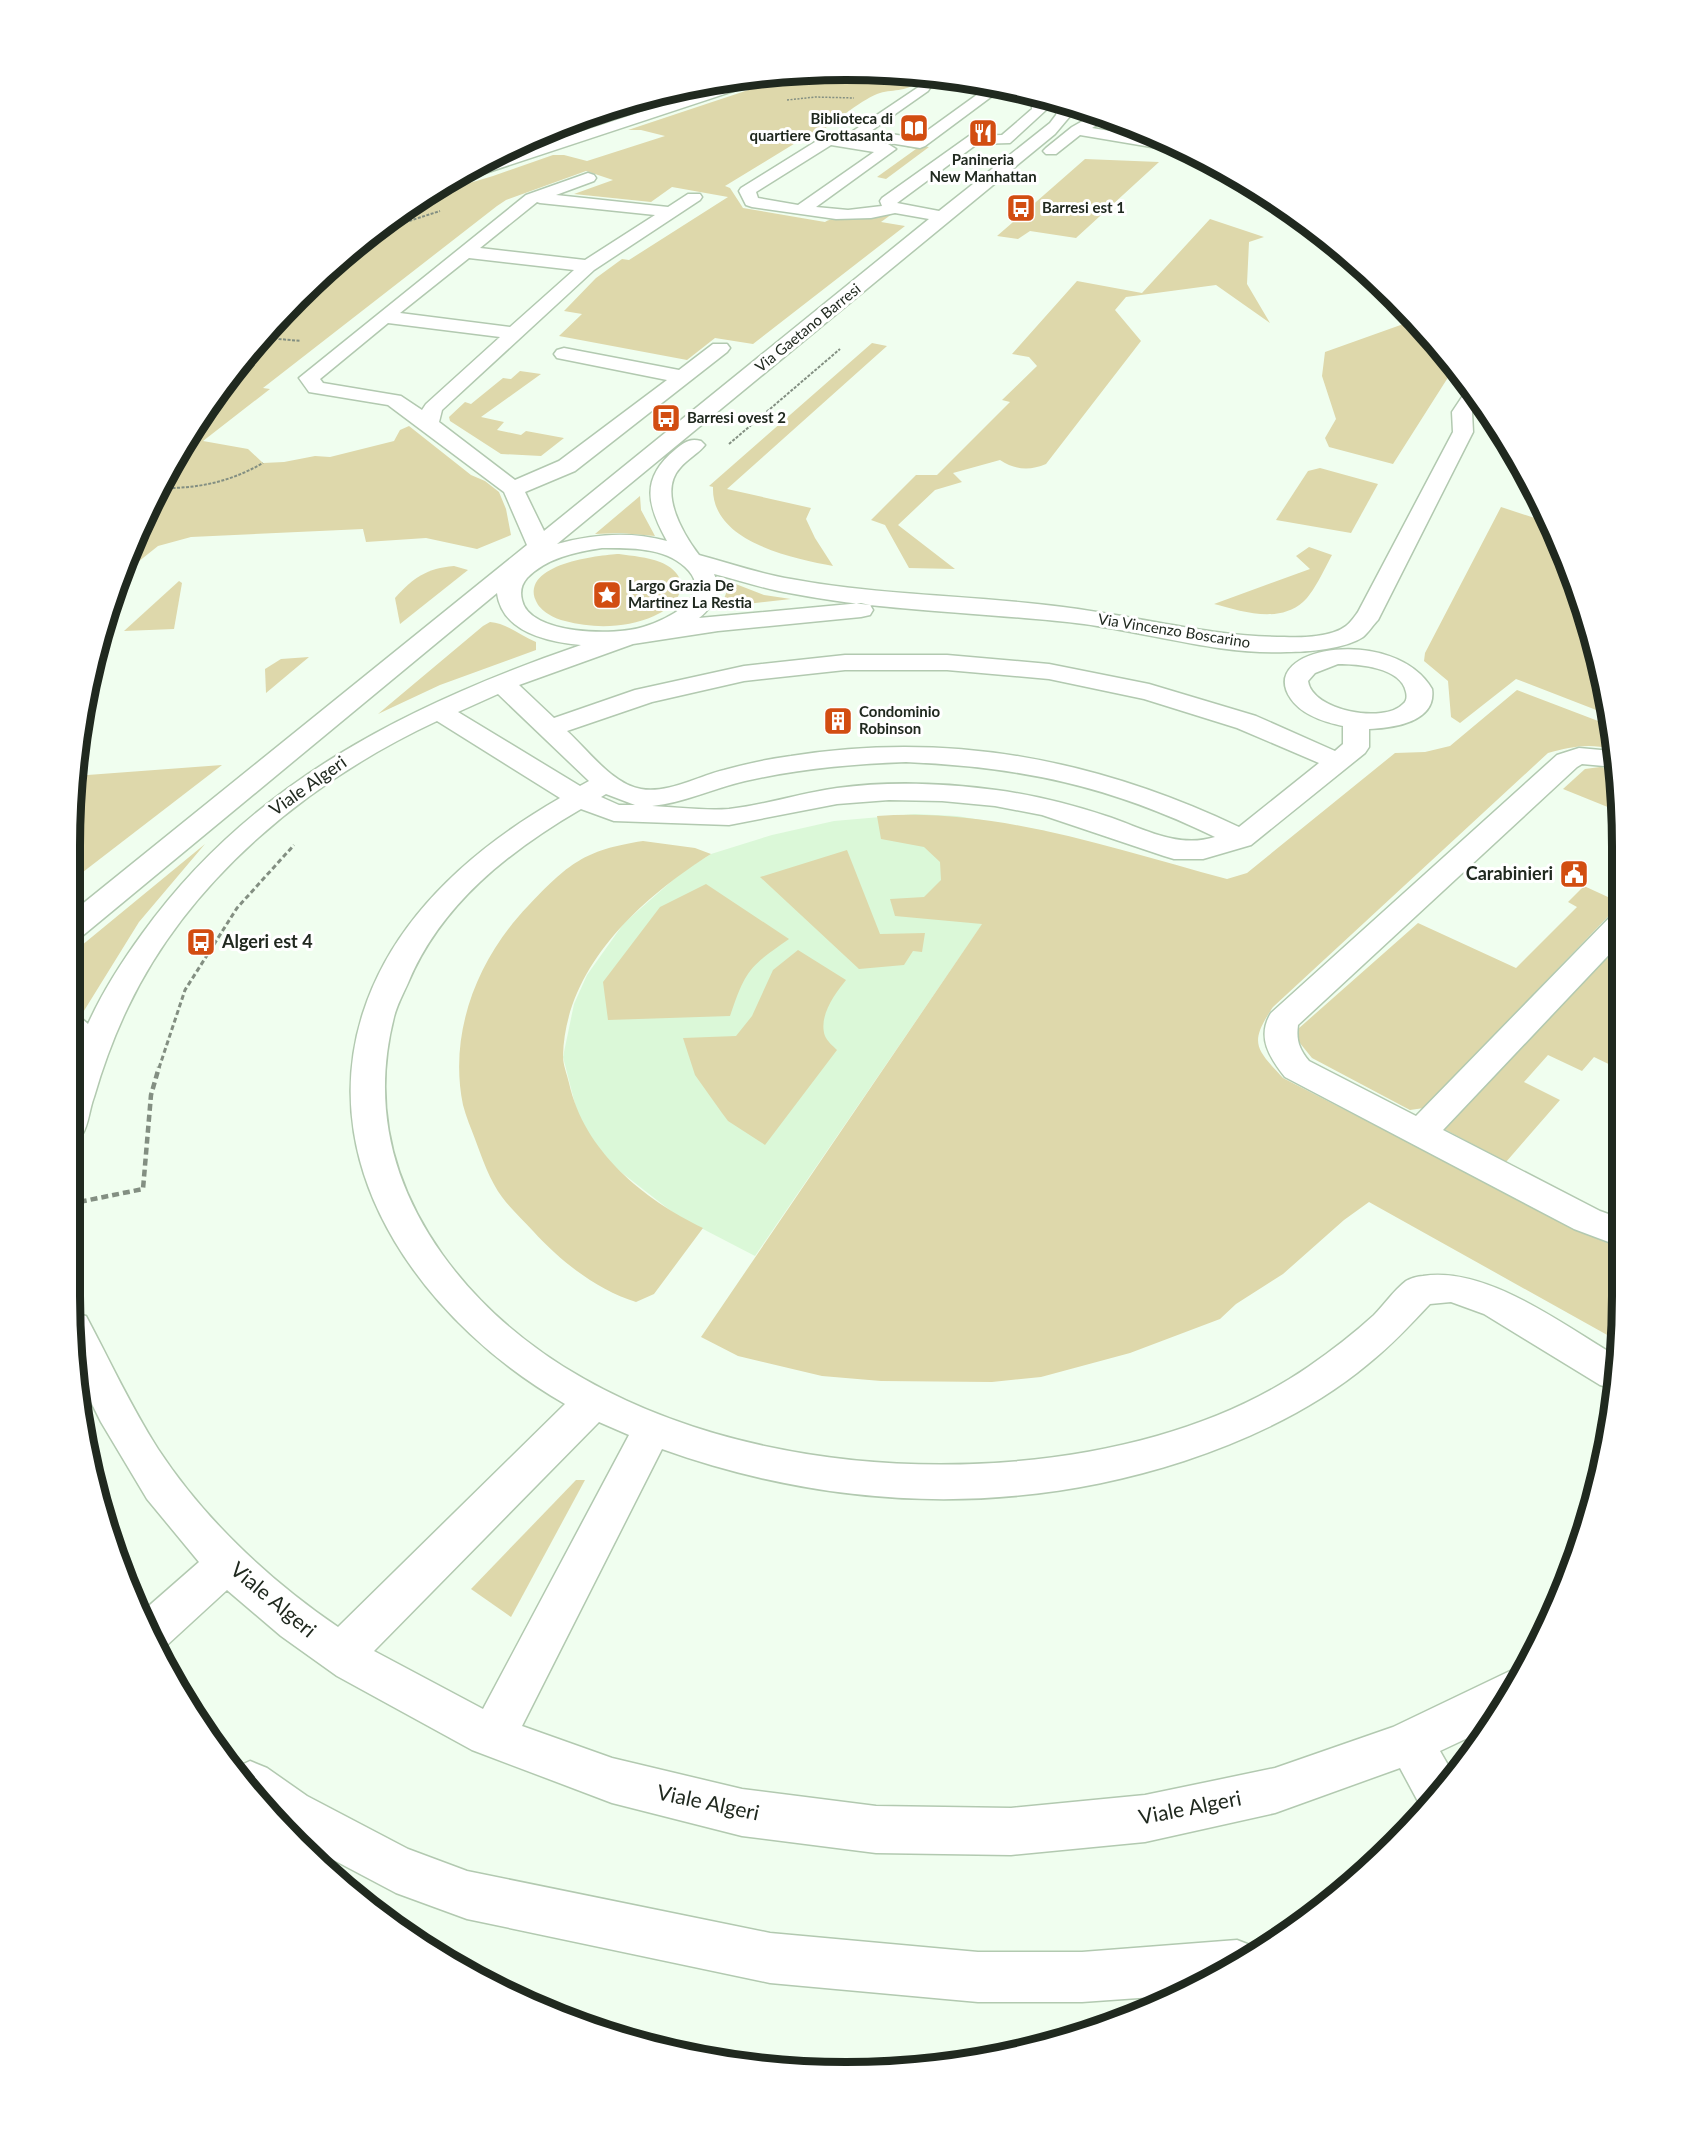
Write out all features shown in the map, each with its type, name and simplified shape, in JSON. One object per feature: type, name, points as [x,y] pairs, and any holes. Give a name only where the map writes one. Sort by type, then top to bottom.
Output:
[{"type":"street","points":[[923,88],[858,134],[920,143],[949,122],[996,94]]},
{"type":"street","points":[[494,165],[724,90]]},
{"type":"street","points":[[1005,140],[1037,114],[1039,105]]},
{"type":"street","name":"Via Gaetano Barresi","points":[[530,560],[585,511],[1063,118],[1066,112]]},
{"type":"street","points":[[948,236],[1080,128],[1094,121]]},
{"type":"street","points":[[949,122],[985,127],[991,122]]},
{"type":"street","points":[[1080,128],[1130,140],[1135,137]]},
{"type":"street","points":[[894,208],[889,205],[888,201],[974,139],[1033,143]]},
{"type":"street","points":[[801,210],[888,149],[828,140],[747,191],[752,202],[801,210],[866,214],[894,208],[943,216]]},
{"type":"street","points":[[530,560],[525,517],[513,489],[394,400],[316,388],[309,378],[532,198],[588,178]]},
{"type":"street","points":[[428,424],[432,408],[588,266],[694,197]]},
{"type":"street","points":[[532,198],[670,212]]},
{"type":"street","points":[[465,252],[588,266]]},
{"type":"street","points":[[384,317],[514,333]]},
{"type":"street","points":[[513,489],[567,466],[720,348]]},
{"type":"street","points":[[564,354],[684,376]]},
{"type":"street","points":[[1357,644],[1410,675],[1419,685],[1422,695],[1419,705],[1410,713],[1376,721],[1334,716],[1302,697],[1296,686],[1297,675],[1305,666],[1320,659],[1338,656],[1357,644],[1369,615],[1471,428],[1462,412],[1469,401]]},
{"type":"street","points":[[708,434],[671,464],[661,481],[661,503],[667,522],[690,560],[788,586],[941,604]]},
{"type":"street","points":[[525,517],[585,511]]},
{"type":"street","points":[[641,634],[684,618],[704,599],[707,589],[706,579],[701,570],[690,560],[674,551],[636,543],[604,542],[572,547],[530,560],[513,580],[509,591],[510,602],[516,613],[528,622],[552,632],[584,638],[641,634],[758,619],[941,604]]},
{"type":"street","name":"Viale Algeri","points":[[79,923],[489,590],[530,560]]},
{"type":"street","name":"Via Vincenzo Boscarino","points":[[941,604],[1015,608],[1110,620],[1231,642],[1306,644],[1329,641],[1357,644]]},
{"type":"street","name":"Viale Algeri","points":[[81,1077],[115,997],[147,946],[171,912],[223,855],[264,817],[338,764],[437,710],[549,663],[641,634]]},
{"type":"street","points":[[1231,642],[1270,657],[1297,675]]},
{"type":"street","points":[[549,728],[629,700],[678,687],[748,674],[830,665],[954,663],[1046,672],[1158,694],[1266,729],[1339,762]]},
{"type":"street","points":[[502,683],[549,728],[593,790],[614,813],[729,817],[837,796],[898,792],[942,793],[995,798],[1046,807],[1174,850],[1203,850],[1241,839],[1356,747],[1356,720]]},
{"type":"street","points":[[437,710],[593,790],[637,797],[678,793],[734,776],[823,759],[884,754],[976,757],[1037,766],[1125,788],[1181,809],[1241,839]]},
{"type":"street","points":[[1606,758],[1580,756],[1567,761],[1282,1021],[1279,1038],[1285,1054],[1298,1069],[1587,1220],[1612,1230]]},
{"type":"street","points":[[593,790],[528,828],[482,863],[447,896],[424,925],[395,972],[375,1023],[367,1078],[367,1105],[372,1144],[387,1192],[400,1221],[438,1277],[462,1305],[497,1337],[530,1362],[594,1401],[653,1428],[744,1458],[842,1476],[944,1483],[994,1481],[1093,1469],[1186,1445],[1269,1411],[1314,1384],[1370,1343],[1420,1290],[1452,1288],[1497,1304],[1608,1370]]},
{"type":"street","points":[[1420,1133],[1612,933]]},
{"type":"street","points":[[79,1032],[88,1046],[81,1077]]},
{"type":"street","name":"Viale Algeri","points":[[81,1343],[115,1412],[145,1464],[183,1514],[228,1563],[280,1611],[341,1654],[408,1696],[493,1736],[560,1764],[644,1790],[733,1811],[824,1824],[916,1831],[1010,1831],[1101,1824],[1191,1810],[1277,1790],[1359,1764],[1434,1732],[1495,1700]]},
{"type":"street","points":[[341,1654],[594,1401]]},
{"type":"street","points":[[493,1736],[653,1428]]},
{"type":"street","points":[[156,1629],[228,1563]]},
{"type":"street","points":[[1410,1742],[1434,1786]]},
{"type":"street","points":[[264,1794],[290,1812],[396,1869],[467,1895],[770,1958],[978,1977],[1082,1977],[1214,1967]]},
{"type":"path","points":[[727,446],[736,438]]},
{"type":"path","points":[[168,488],[213,486],[242,476],[263,463]]},
{"type":"path","points":[[79,1202],[143,1189],[151,1095],[184,990],[237,908],[295,844]]},
{"type":"shaded area","points":[[846,80],[917,83],[911,87],[874,95],[820,132],[815,131],[725,186],[730,188],[743,208],[825,222],[837,218],[892,214],[881,222],[905,226],[753,344],[715,338],[687,360],[559,336],[582,314],[564,311],[596,278],[622,259],[629,260],[728,197],[672,187],[651,202],[574,194],[613,180],[586,171],[506,200],[263,388],[270,389],[203,441],[248,449],[263,463],[284,462],[315,456],[330,457],[394,441],[400,430],[409,426],[471,475],[485,481],[499,492],[506,509],[511,535],[477,549],[426,538],[366,542],[363,529],[191,537],[158,546],[132,566],[158,507],[182,462],[209,420],[270,340],[340,270],[379,238],[454,188],[553,155],[564,155],[587,161],[665,136],[641,130],[628,130],[766,84]]},
{"type":"shaded area","points":[[903,143],[929,147],[886,179],[877,177],[916,149],[906,147]]},
{"type":"shaded area","points":[[1085,159],[1159,162],[1076,238],[1030,231],[1018,239],[997,236]]},
{"type":"shaded area","points":[[1210,219],[1264,237],[1249,242],[1247,284],[1270,323],[1216,285],[1126,297],[1115,310],[1141,341],[1046,464],[1034,468],[1023,468],[1011,466],[1000,460],[953,473],[962,482],[935,490],[898,525],[955,569],[909,568],[885,525],[871,520],[916,475],[937,475],[1010,402],[1002,400],[1037,366],[1029,357],[1012,354],[1077,281],[1142,293]]},
{"type":"shaded area","points":[[1405,323],[1450,375],[1393,464],[1329,447],[1325,438],[1336,419],[1322,376],[1325,352]]},
{"type":"shaded area","points":[[872,343],[887,346],[727,489],[811,508],[806,519],[833,566],[776,552],[739,534],[725,521],[716,506],[713,487],[709,486]]},
{"type":"shaded area","points":[[520,371],[541,374],[481,417],[504,422],[497,430],[521,435],[526,431],[564,438],[541,456],[501,454],[450,421],[449,417],[465,402],[471,404],[503,378],[511,379]]},
{"type":"shaded area","points":[[1320,468],[1378,484],[1351,533],[1276,520],[1308,471]]},
{"type":"shaded area","points":[[640,496],[641,510],[655,536],[620,533],[595,534]]},
{"type":"shaded area","points":[[1501,507],[1538,519],[1571,599],[1599,711],[1516,679],[1460,723],[1451,717],[1448,681],[1424,661],[1425,653]]},
{"type":"shaded area","points":[[1309,547],[1332,555],[1311,593],[1293,609],[1282,613],[1259,614],[1214,604],[1310,569],[1296,556]]},
{"type":"shaded area","points":[[619,554],[650,559],[671,568],[681,582],[678,597],[664,611],[654,616],[633,623],[610,626],[576,624],[561,620],[548,614],[538,605],[534,588],[539,578],[550,570],[580,560]]},
{"type":"shaded area","points":[[454,566],[468,570],[400,624],[395,598],[421,575],[436,569]]},
{"type":"shaded area","points":[[179,581],[182,583],[174,629],[124,631]]},
{"type":"shaded area","points":[[728,581],[764,595],[791,599],[721,607],[728,588]]},
{"type":"shaded area","points":[[490,622],[508,627],[536,642],[536,650],[440,685],[378,714],[483,626]]},
{"type":"shaded area","points":[[309,657],[266,693],[265,669],[281,659]]},
{"type":"shaded area","points":[[1517,690],[1601,722],[1605,748],[1580,746],[1548,753],[1273,1007],[1260,1029],[1258,1045],[1266,1059],[1283,1078],[1588,1235],[1612,1245],[1610,1337],[1369,1202],[1344,1220],[1283,1274],[1236,1304],[1220,1319],[1130,1353],[1041,1377],[992,1382],[881,1381],[822,1376],[738,1356],[701,1337],[982,924],[895,916],[890,899],[924,897],[941,880],[940,862],[924,847],[881,839],[877,816],[922,815],[1010,824],[1098,844],[1227,879],[1247,873],[1395,753],[1425,752],[1450,746]]},
{"type":"shaded area","points":[[222,765],[79,875],[83,775]]},
{"type":"shaded area","points":[[1607,768],[1611,808],[1563,789],[1585,769]]},
{"type":"shaded area","points":[[915,814],[957,816],[1046,831],[755,1256],[676,1215],[617,1169],[595,1144],[578,1116],[563,1057],[574,1004],[587,975],[624,923],[682,872],[711,854],[772,835],[834,821]]},
{"type":"shaded area","points":[[643,841],[695,848],[711,854],[659,892],[634,914],[592,965],[577,993],[567,1024],[563,1056],[577,1108],[602,1151],[638,1187],[659,1203],[703,1228],[654,1294],[636,1302],[607,1290],[567,1263],[502,1197],[487,1169],[464,1109],[459,1078],[460,1050],[471,998],[495,949],[510,926],[555,879],[578,861],[606,849]]},
{"type":"shaded area","points":[[205,844],[139,922],[82,1014],[79,1013],[79,948]]},
{"type":"shaded area","points":[[847,850],[880,934],[925,933],[922,952],[913,951],[904,965],[859,969],[760,877]]},
{"type":"shaded area","points":[[706,884],[789,939],[750,970],[740,988],[730,1016],[608,1020],[603,982],[660,907]]},
{"type":"shaded area","points":[[1584,886],[1612,899],[1612,912],[1424,1108],[1410,1110],[1312,1058],[1299,1042],[1298,1029],[1418,923],[1516,968],[1577,907],[1568,902]]},
{"type":"shaded area","points":[[798,950],[846,980],[829,1006],[823,1028],[825,1036],[837,1050],[765,1145],[728,1121],[695,1075],[683,1038],[736,1036],[752,1016],[773,970]]},
{"type":"shaded area","points":[[1606,955],[1612,957],[1612,1066],[1594,1057],[1582,1071],[1548,1055],[1524,1082],[1560,1100],[1506,1162],[1444,1129]]},
{"type":"shaded area","points":[[576,1480],[585,1480],[511,1617],[471,1589]]},
{"type":"place","name":"Biblioteca di quartiere Grottasanta","points":[[914,128]]},
{"type":"place","name":"Panineria New Manhattan","points":[[983,133]]},
{"type":"place","name":"Barresi est 1","points":[[1021,208]]},
{"type":"place","name":"Barresi ovest 2","points":[[666,418]]},
{"type":"place","name":"Largo Grazia De Martinez La Restia","points":[[607,595]]},
{"type":"place","name":"Condominio Robinson","points":[[838,721]]},
{"type":"place","name":"Carabinieri","points":[[1574,874]]},
{"type":"place","name":"Algeri est 4","points":[[201,942]]}]
